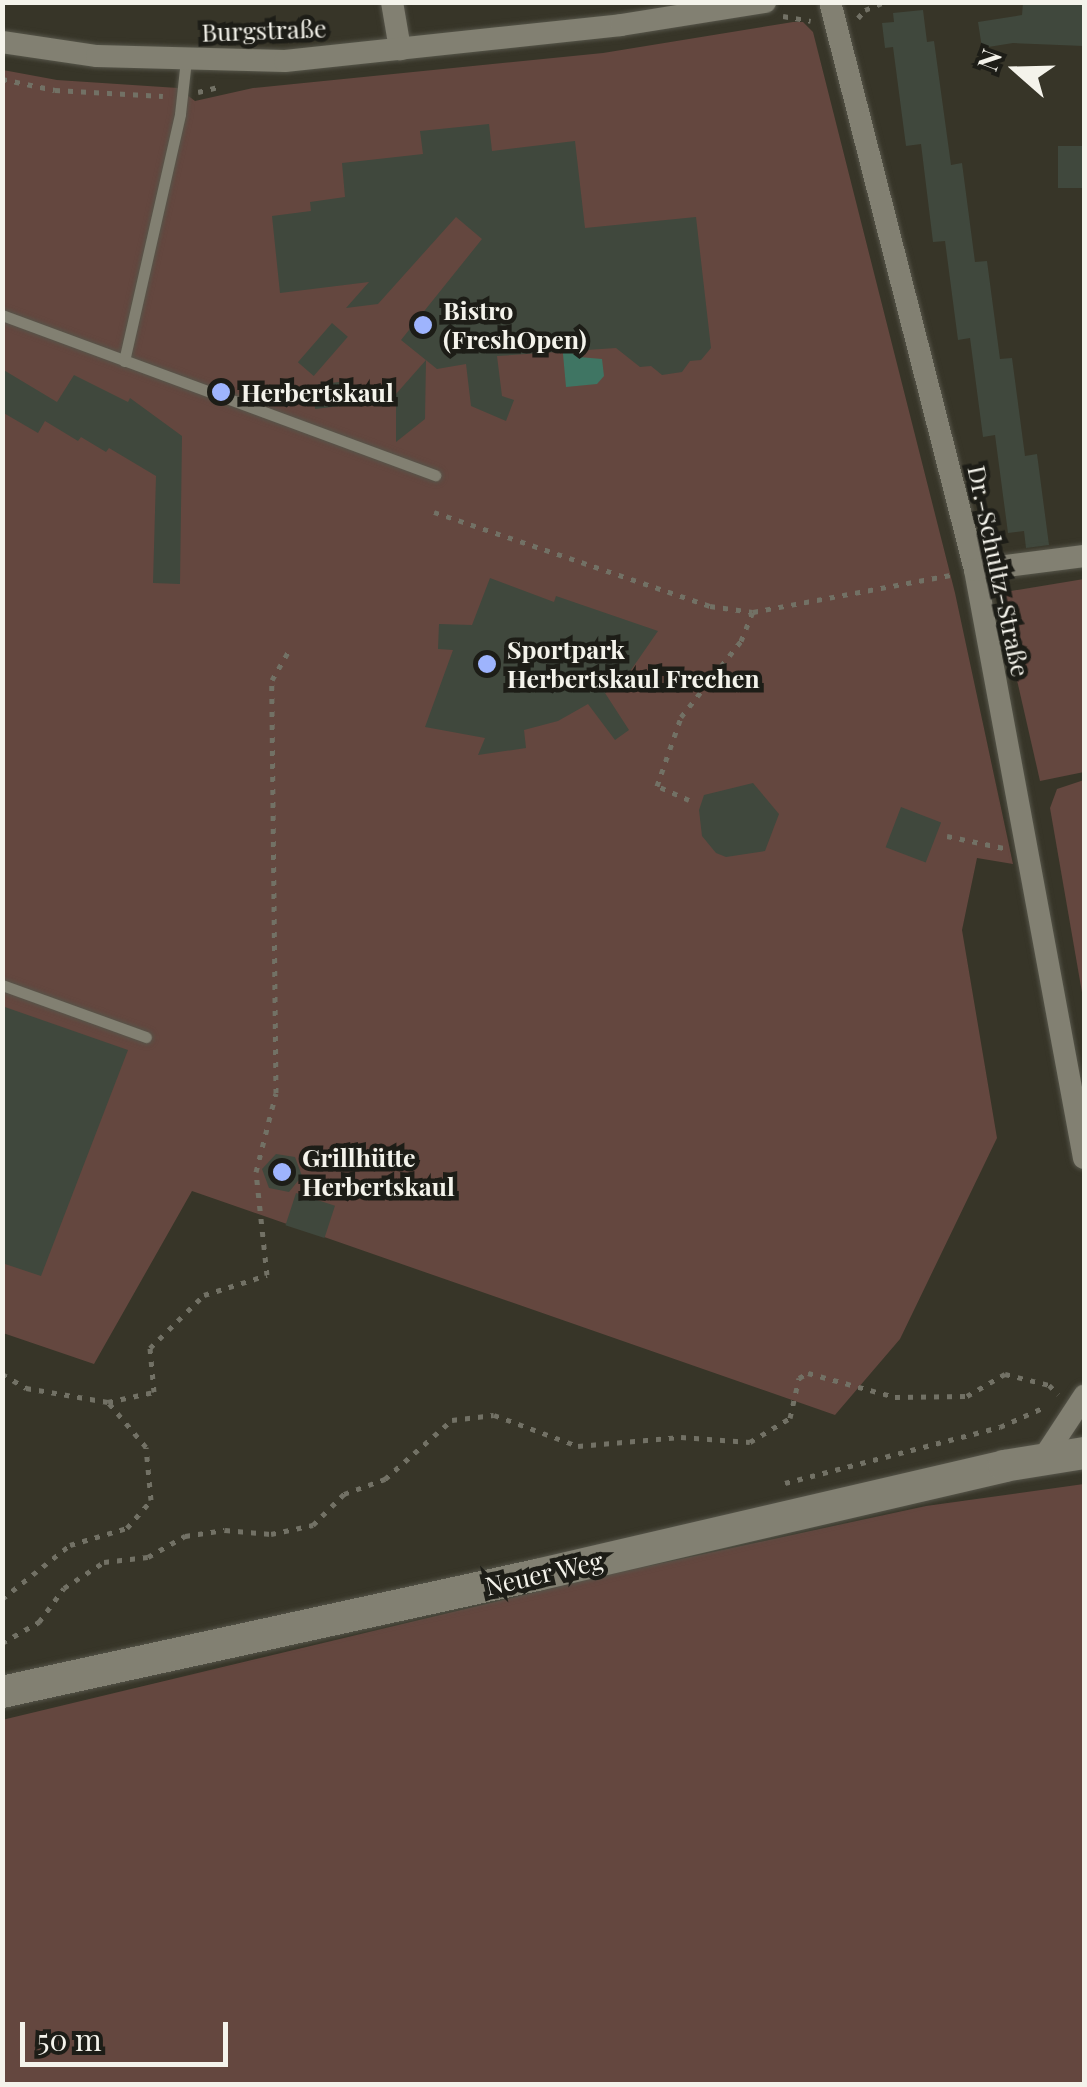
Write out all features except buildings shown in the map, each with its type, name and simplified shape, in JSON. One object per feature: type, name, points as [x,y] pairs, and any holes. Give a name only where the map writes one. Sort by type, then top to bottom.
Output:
[{"type":"main road","name":"Neuer Weg","points":[[2,1692],[1084,1453]]},
{"type":"street","points":[[392,2],[400,50]]},
{"type":"street","name":"Dr.-Schultz-Straße","points":[[830,2],[975,570],[1084,1158]]},
{"type":"street","name":"Burgstraße","points":[[2,42],[97,56],[285,61],[768,10]]},
{"type":"street","points":[[975,570],[1084,556]]},
{"type":"street","points":[[1042,1460],[1075,1400]]},
{"type":"lane","points":[[124,361],[182,97],[186,60]]},
{"type":"lane","points":[[2,315],[436,475]]},
{"type":"lane","points":[[2,984],[146,1037]]},
{"type":"path","points":[[856,26],[865,10],[884,3]]},
{"type":"path","points":[[768,10],[804,17],[819,34]]},
{"type":"path","points":[[2,79],[54,90],[182,97],[230,83]]},
{"type":"path","points":[[434,512],[710,606],[752,612],[975,570]]},
{"type":"path","points":[[689,800],[658,786],[681,717],[741,641],[752,612]]},
{"type":"path","points":[[2,1374],[26,1388],[108,1402],[154,1392],[150,1348],[204,1296],[266,1275],[256,1172],[276,1093],[272,680],[289,650]]},
{"type":"path","points":[[947,836],[994,848],[1027,846]]},
{"type":"path","points":[[2,1643],[39,1622],[64,1588],[104,1562],[148,1557],[185,1536],[226,1530],[270,1534],[313,1525],[344,1494],[386,1479],[452,1420],[494,1415],[578,1446],[681,1437],[750,1442],[790,1418],[799,1378],[808,1373],[895,1397],[968,1396],[1005,1374],[1048,1385],[1075,1400]]},
{"type":"path","points":[[2,1599],[70,1545],[128,1528],[151,1500],[146,1446],[108,1402]]},
{"type":"shaded area","name":"Sportpark Herbertskaul Frechen","points":[[803,22],[813,32],[955,593],[1013,864],[977,858],[962,930],[997,1138],[900,1339],[835,1415],[192,1191],[94,1364],[3,1333],[3,70],[57,80],[178,88],[195,101],[253,88],[603,53]]},
{"type":"shaded area","points":[[571,342],[572,353],[579,357],[602,359],[604,376],[597,384],[566,387],[562,343]]},
{"type":"shaded area","points":[[1084,579],[1084,772],[1040,781],[999,601],[1005,592]]},
{"type":"shaded area","points":[[1084,780],[1084,1004],[1050,808],[1057,789]]},
{"type":"shaded area","points":[[1084,1484],[1084,2084],[3,2084],[2,1720],[611,1574],[926,1506]]},
{"type":"place","name":"Bistro (FreshOpen)","points":[[423,325]]},
{"type":"place","name":"Herbertskaul","points":[[221,392]]},
{"type":"place","name":"Sportpark Herbertskaul Frechen","points":[[487,664]]},
{"type":"place","name":"Grillhütte Herbertskaul","points":[[282,1172]]}]
